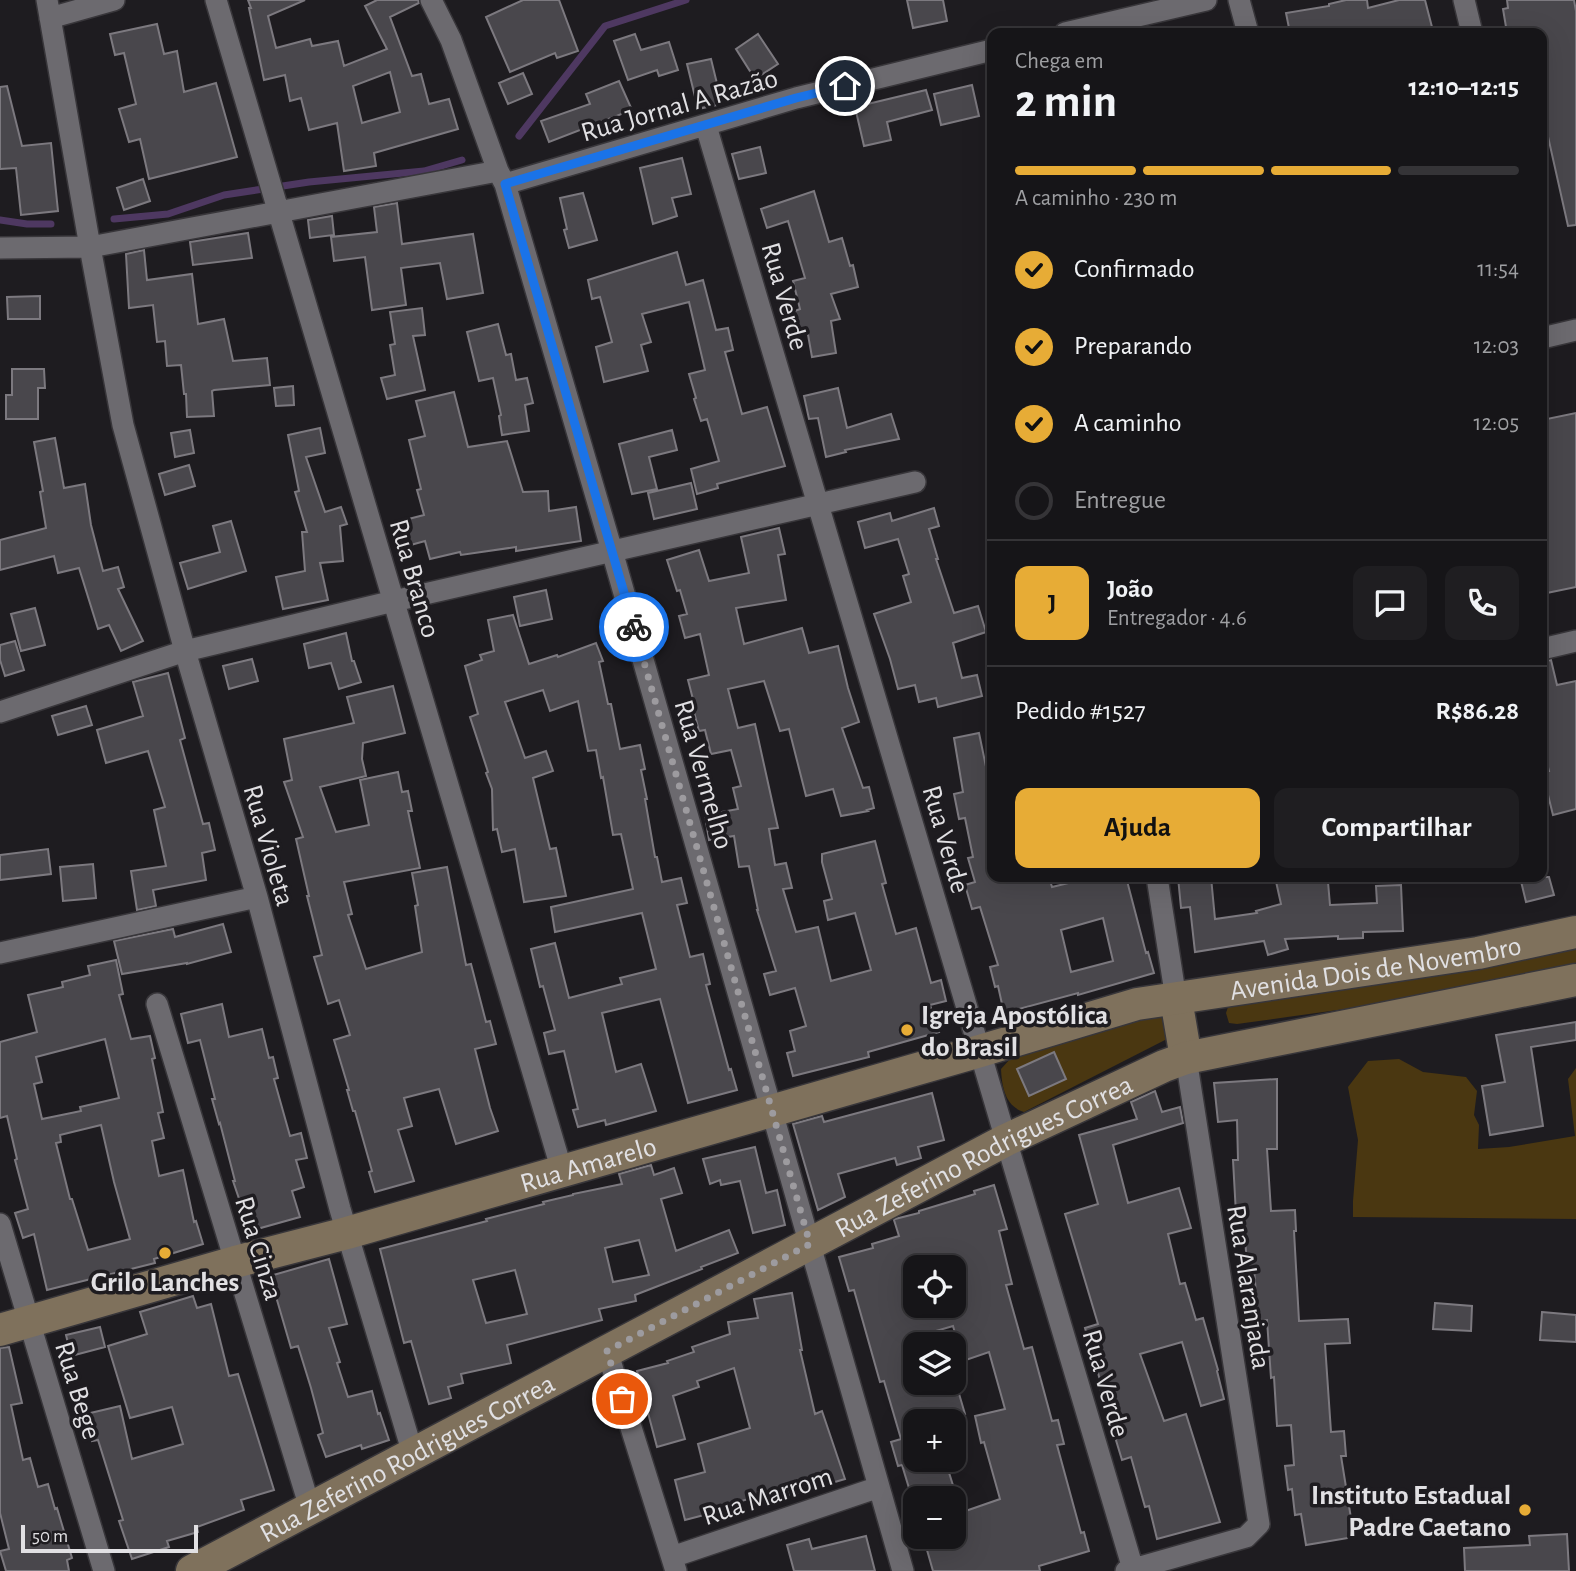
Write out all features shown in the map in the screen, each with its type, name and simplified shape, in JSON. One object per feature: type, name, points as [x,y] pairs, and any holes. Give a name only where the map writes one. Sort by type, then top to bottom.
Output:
[{"type":"street","points":[[49,9],[114,0]]},
{"type":"street","name":"Rua Branco","points":[[216,0],[562,1171]]},
{"type":"street","name":"Rua Vermelho","points":[[431,0],[451,40],[502,177],[612,551],[903,1571]]},
{"type":"street","points":[[1086,28],[1206,0]]},
{"type":"street","points":[[1239,0],[1247,28]]},
{"type":"street","points":[[1464,0],[1471,28]]},
{"type":"street","name":"Rua Violeta","points":[[49,9],[124,425],[185,651],[257,897],[347,1233],[413,1454]]},
{"type":"street","name":"Rua Jornal A Razão","points":[[0,248],[90,247],[279,211],[502,177],[706,126],[796,98],[987,55]]},
{"type":"street","name":"Rua Verde","points":[[706,126],[980,1051],[1129,1570]]},
{"type":"street","points":[[1547,337],[1576,330]]},
{"type":"street","points":[[0,712],[185,651],[915,482]]},
{"type":"street","points":[[1547,648],[1576,641]]},
{"type":"street","points":[[1158,882],[1186,1058]]},
{"type":"street","points":[[0,953],[257,897]]},
{"type":"street","name":"Avenida Dois de Novembro","points":[[1176,999],[1478,953],[1576,932]]},
{"type":"street","name":"Avenida Dois de Novembro","points":[[1186,1058],[1576,980]]},
{"type":"street","name":"Rua Amarelo","points":[[15,1325],[347,1233],[1137,1004],[1176,999]]},
{"type":"street","name":"Rua Cinza","points":[[157,1004],[310,1508]]},
{"type":"street","name":"Rua Zeferino Rodrigues Correa","points":[[192,1571],[1006,1140],[1186,1058]]},
{"type":"street","name":"Rua Alaranjada","points":[[1129,1570],[1246,1537],[1259,1524],[1186,1058]]},
{"type":"street","name":"Rua Bege","points":[[0,1224],[15,1325],[104,1571]]},
{"type":"street","points":[[607,1351],[674,1564]]},
{"type":"street","name":"Rua Marrom","points":[[674,1564],[879,1487]]},
{"type":"shaded area","points":[[1576,948],[1576,965],[1417,999],[1237,1024],[1229,1023],[1226,1013],[1229,1004],[1413,977]]},
{"type":"shaded area","points":[[1163,1013],[1175,1031],[1165,1040],[1024,1112],[1009,1101],[1001,1069],[1010,1059]]},
{"type":"shaded area","points":[[1399,1059],[1423,1072],[1466,1077],[1477,1091],[1474,1115],[1479,1125],[1478,1149],[1509,1147],[1575,1136],[1568,1079],[1576,1068],[1576,1219],[1353,1217],[1358,1140],[1348,1087],[1368,1061]]},
{"type":"building","points":[[248,0],[305,0],[268,16],[276,48],[310,39],[312,46],[338,41],[344,66],[387,49],[365,6],[377,0],[418,0],[419,3],[390,17],[412,76],[421,74],[429,104],[449,99],[458,129],[374,153],[376,166],[344,171],[337,123],[309,130],[301,98],[290,101],[285,75],[264,80]],"holes":[[[390,72],[400,112],[362,123],[353,86]]]},
{"type":"building","points":[[523,0],[559,0],[578,51],[557,58],[555,53],[510,72],[486,17]]},
{"type":"building","points":[[907,0],[943,0],[947,21],[913,28]]},
{"type":"building","points":[[1346,0],[1367,0],[1368,8],[1399,0],[1425,0],[1432,28],[1289,28],[1286,13]]},
{"type":"building","points":[[1507,0],[1574,0],[1576,225],[1568,226],[1547,132],[1547,28],[1506,28],[1503,9],[1508,8]]},
{"type":"building","points":[[157,24],[164,54],[177,51],[184,92],[216,83],[237,157],[149,179],[140,139],[129,142],[119,109],[136,104],[124,53],[115,55],[110,34]]},
{"type":"building","points":[[635,34],[641,50],[669,42],[678,70],[659,76],[657,70],[628,80],[614,41]]},
{"type":"building","points":[[758,34],[778,64],[755,79],[736,49]]},
{"type":"building","points":[[711,59],[722,104],[698,109],[687,64]]},
{"type":"building","points":[[523,73],[532,94],[508,104],[499,83]]},
{"type":"building","points":[[619,81],[632,110],[549,142],[541,121],[590,104],[586,94]]},
{"type":"building","points":[[972,85],[979,116],[941,125],[934,94]]},
{"type":"building","points":[[7,86],[22,146],[51,143],[58,211],[21,215],[16,168],[0,169],[0,87]]},
{"type":"building","points":[[926,90],[932,110],[887,122],[891,140],[864,146],[855,107]]},
{"type":"building","points":[[760,147],[766,173],[739,179],[732,154]]},
{"type":"building","points":[[682,158],[691,194],[672,198],[677,216],[653,224],[640,168]]},
{"type":"building","points":[[143,179],[150,201],[124,210],[117,188]]},
{"type":"building","points":[[814,191],[829,242],[842,238],[858,287],[831,294],[840,319],[831,321],[836,353],[812,357],[807,329],[796,333],[789,313],[800,309],[793,281],[805,278],[788,221],[767,228],[761,209]]},
{"type":"building","points":[[583,193],[597,240],[569,248],[560,198]]},
{"type":"building","points":[[397,203],[402,244],[473,234],[483,293],[447,299],[440,263],[401,268],[406,305],[372,310],[365,257],[334,261],[331,237],[377,232],[374,207]]},
{"type":"building","points":[[332,216],[334,235],[310,238],[308,220]]},
{"type":"building","points":[[248,233],[252,258],[193,265],[190,242]]},
{"type":"building","points":[[144,250],[147,280],[192,274],[198,324],[224,319],[233,361],[267,358],[270,385],[214,390],[214,416],[187,417],[181,365],[167,366],[165,341],[157,342],[153,305],[129,308],[126,254]]},
{"type":"building","points":[[677,252],[686,285],[703,280],[716,330],[728,328],[733,350],[725,352],[742,414],[767,407],[785,466],[717,484],[718,488],[697,494],[691,469],[719,461],[707,419],[701,421],[689,374],[705,370],[689,302],[642,314],[651,342],[641,345],[648,371],[604,382],[596,347],[612,342],[600,297],[592,299],[588,280]]},
{"type":"building","points":[[40,296],[40,319],[8,319],[7,297]]},
{"type":"building","points":[[422,308],[425,335],[413,336],[425,390],[387,399],[381,378],[395,375],[390,345],[395,344],[390,312]]},
{"type":"building","points":[[498,324],[506,355],[511,354],[516,380],[527,378],[533,403],[525,405],[529,431],[502,435],[501,415],[493,378],[479,381],[467,332]]},
{"type":"building","points":[[12,369],[44,369],[45,388],[38,388],[38,419],[6,419],[6,395],[12,395]]},
{"type":"building","points":[[293,386],[294,405],[276,406],[274,388]]},
{"type":"building","points":[[838,388],[847,428],[891,414],[899,439],[845,450],[846,452],[826,457],[818,418],[809,419],[804,396]]},
{"type":"building","points":[[454,392],[468,447],[507,441],[523,492],[548,491],[549,511],[576,507],[581,541],[516,551],[516,547],[461,555],[460,552],[430,559],[425,541],[400,548],[393,523],[424,515],[417,490],[421,489],[409,440],[425,436],[416,401]]},
{"type":"building","points":[[1576,413],[1576,587],[1547,593],[1547,419]]},
{"type":"building","points":[[320,428],[325,453],[306,457],[325,512],[341,507],[347,524],[340,526],[343,561],[320,563],[328,600],[283,609],[276,577],[305,571],[302,532],[307,532],[295,492],[299,491],[288,435]]},
{"type":"building","points":[[190,430],[194,453],[175,457],[171,433]]},
{"type":"building","points":[[672,430],[677,450],[649,457],[657,489],[632,494],[619,444]]},
{"type":"building","points":[[55,438],[64,488],[85,484],[91,525],[103,571],[118,567],[124,587],[118,589],[143,641],[121,651],[109,625],[98,629],[79,568],[58,573],[54,556],[0,570],[0,540],[46,528],[40,492],[43,491],[34,442]]},
{"type":"building","points":[[189,465],[195,486],[165,495],[159,474]]},
{"type":"building","points":[[691,483],[697,509],[654,519],[648,493]]},
{"type":"building","points":[[934,508],[939,526],[929,529],[954,613],[978,606],[986,632],[953,643],[962,678],[977,675],[982,696],[938,707],[936,698],[919,702],[915,685],[898,689],[874,614],[911,602],[903,576],[909,574],[898,539],[865,548],[858,522],[890,513],[892,521]]},
{"type":"building","points":[[231,521],[246,571],[188,589],[180,563],[220,552],[213,526]]},
{"type":"building","points":[[779,528],[785,554],[778,555],[786,600],[736,608],[744,644],[802,628],[809,653],[838,646],[859,722],[842,728],[863,788],[869,787],[874,808],[841,816],[833,789],[806,796],[789,729],[780,731],[764,681],[728,689],[738,728],[755,724],[778,828],[769,829],[775,865],[786,863],[792,888],[783,889],[796,932],[818,927],[831,981],[871,970],[855,913],[828,920],[824,901],[832,899],[822,854],[875,841],[886,883],[882,884],[896,934],[916,928],[931,983],[941,980],[946,1001],[930,1005],[939,1032],[868,1052],[869,1057],[793,1076],[787,1053],[795,1051],[790,1031],[806,1026],[795,988],[770,995],[764,974],[776,971],[757,910],[749,866],[739,867],[734,836],[709,840],[705,815],[738,809],[733,788],[741,786],[731,750],[711,754],[705,730],[699,731],[688,680],[709,675],[700,634],[685,638],[679,616],[687,614],[667,560],[699,550],[709,581],[749,573],[741,537]]},
{"type":"building","points":[[546,590],[552,619],[520,626],[514,597]]},
{"type":"building","points":[[35,608],[45,645],[21,651],[11,614]]},
{"type":"building","points":[[513,615],[529,664],[596,643],[603,661],[599,662],[620,749],[640,745],[645,769],[641,770],[645,799],[662,882],[681,878],[687,903],[677,905],[690,957],[703,954],[710,984],[706,985],[737,1090],[688,1103],[660,999],[602,1013],[616,1072],[641,1064],[656,1111],[606,1125],[605,1120],[578,1127],[573,1110],[578,1109],[564,1051],[549,1054],[544,1033],[555,1030],[543,986],[540,987],[531,949],[555,943],[569,998],[622,984],[620,978],[656,969],[642,913],[555,932],[551,907],[633,889],[621,834],[613,835],[596,750],[588,751],[578,701],[550,711],[543,690],[505,702],[525,758],[546,751],[553,771],[533,778],[550,849],[556,848],[566,896],[524,902],[515,849],[502,852],[497,829],[493,830],[492,789],[470,717],[478,714],[465,666],[482,660],[480,655],[494,651],[488,620]]},
{"type":"building","points":[[346,633],[352,661],[361,682],[339,689],[331,663],[309,668],[304,644]]},
{"type":"building","points":[[15,641],[24,670],[5,676],[0,660],[0,645]]},
{"type":"building","points":[[252,659],[258,681],[229,689],[223,666]]},
{"type":"building","points":[[1551,660],[1557,685],[1576,681],[1576,809],[1553,815],[1547,791],[1547,661]]},
{"type":"building","points":[[168,673],[185,738],[180,740],[203,824],[209,823],[215,850],[202,853],[206,880],[153,890],[156,906],[137,910],[131,871],[166,866],[154,810],[165,807],[148,751],[106,763],[97,730],[143,716],[133,682]]},
{"type":"building","points":[[393,686],[405,733],[363,743],[362,759],[366,776],[320,787],[336,832],[369,825],[360,780],[398,772],[402,792],[408,791],[412,811],[408,811],[420,868],[344,882],[352,914],[348,915],[366,969],[422,952],[412,873],[447,867],[466,965],[471,964],[486,1022],[490,1021],[496,1044],[475,1049],[498,1131],[456,1144],[439,1089],[404,1098],[412,1126],[398,1130],[414,1181],[375,1192],[369,1172],[372,1171],[334,1040],[350,1035],[339,1000],[328,1004],[314,957],[322,955],[296,839],[303,837],[284,782],[292,780],[284,739],[354,723],[347,697]]},
{"type":"building","points":[[86,706],[92,725],[58,735],[52,716]]},
{"type":"building","points":[[979,733],[987,772],[987,882],[1050,882],[1052,887],[1072,882],[1127,882],[1154,973],[1004,1013],[998,986],[995,987],[990,967],[998,965],[980,907],[972,909],[965,885],[975,882],[968,858],[973,857],[965,818],[959,819],[954,794],[963,792],[954,738]],"holes":[[[1103,918],[1113,961],[1071,972],[1061,930]]]},
{"type":"building","points":[[48,849],[51,874],[0,880],[0,855]]},
{"type":"building","points":[[93,864],[96,898],[63,901],[60,867]]},
{"type":"building","points":[[1549,877],[1554,895],[1526,902],[1521,882],[1547,882]]},
{"type":"building","points":[[1178,882],[1211,882],[1215,919],[1257,913],[1256,911],[1281,904],[1276,882],[1328,882],[1330,905],[1377,903],[1376,886],[1401,885],[1403,931],[1363,932],[1363,938],[1338,939],[1338,936],[1285,939],[1288,949],[1268,955],[1264,941],[1195,952],[1190,907],[1181,908]]},
{"type":"building","points":[[223,924],[231,952],[187,964],[122,974],[114,941],[173,929],[175,937]]},
{"type":"building","points":[[116,960],[123,994],[119,995],[131,1039],[150,1036],[163,1112],[158,1113],[164,1138],[152,1141],[159,1176],[183,1170],[194,1222],[196,1221],[203,1244],[154,1259],[155,1263],[47,1290],[34,1234],[23,1238],[15,1213],[28,1209],[7,1116],[0,1118],[0,1042],[37,1032],[28,995],[63,987],[62,982],[90,975],[88,966]],"holes":[[[105,1039],[119,1098],[80,1107],[81,1111],[42,1119],[34,1084],[42,1082],[36,1057]],[[101,1125],[130,1239],[88,1250],[70,1199],[56,1143],[61,1142],[60,1135]]]},
{"type":"building","points":[[222,1004],[229,1037],[262,1029],[269,1058],[273,1057],[278,1078],[274,1079],[290,1136],[301,1133],[307,1158],[296,1160],[304,1187],[292,1191],[300,1217],[250,1231],[233,1181],[200,1040],[188,1043],[181,1014]]},
{"type":"building","points":[[1576,1022],[1576,1040],[1531,1047],[1543,1126],[1490,1135],[1482,1086],[1505,1082],[1496,1035]]},
{"type":"building","points":[[1054,1052],[1066,1079],[1029,1096],[1017,1069]]},
{"type":"building","points":[[1277,1079],[1277,1149],[1267,1149],[1271,1211],[1295,1210],[1299,1321],[1348,1319],[1350,1343],[1325,1344],[1331,1432],[1344,1431],[1346,1456],[1341,1456],[1354,1537],[1306,1545],[1301,1514],[1295,1515],[1292,1489],[1288,1490],[1285,1466],[1294,1465],[1291,1425],[1277,1426],[1267,1320],[1258,1321],[1254,1268],[1247,1269],[1245,1235],[1235,1235],[1233,1160],[1238,1160],[1237,1120],[1218,1122],[1214,1083]]},
{"type":"building","points":[[1155,1091],[1162,1112],[1180,1107],[1183,1123],[1113,1145],[1128,1203],[1179,1188],[1191,1228],[1168,1234],[1180,1284],[1185,1283],[1196,1320],[1203,1318],[1224,1399],[1201,1406],[1182,1342],[1140,1354],[1164,1421],[1186,1414],[1220,1522],[1157,1539],[1149,1506],[1145,1507],[1131,1457],[1122,1460],[1098,1381],[1100,1380],[1085,1328],[1098,1324],[1065,1214],[1098,1204],[1079,1135],[1137,1119],[1131,1102]]},
{"type":"building","points":[[932,1093],[944,1140],[918,1147],[921,1158],[897,1165],[895,1158],[838,1174],[845,1197],[818,1210],[793,1124],[822,1116],[824,1122]]},
{"type":"building","points":[[755,1147],[766,1193],[777,1190],[785,1225],[753,1233],[740,1181],[721,1185],[720,1180],[710,1184],[703,1159]]},
{"type":"building","points":[[651,1165],[654,1175],[674,1168],[682,1193],[661,1199],[676,1251],[729,1230],[738,1253],[635,1295],[636,1301],[599,1309],[602,1320],[507,1345],[511,1363],[461,1374],[463,1383],[448,1387],[451,1398],[429,1404],[411,1341],[404,1343],[380,1249],[487,1221],[486,1219],[544,1204],[543,1202],[622,1184],[619,1174]],"holes":[[[639,1240],[649,1275],[613,1282],[605,1248]],[[515,1270],[527,1314],[486,1323],[473,1280]]]},
{"type":"building","points":[[994,1185],[1007,1229],[999,1231],[1012,1284],[1006,1285],[1024,1349],[1032,1347],[1052,1421],[1058,1420],[1064,1444],[1057,1445],[1081,1533],[1084,1532],[1089,1551],[1039,1566],[1040,1571],[933,1571],[927,1549],[966,1549],[966,1511],[1000,1499],[975,1416],[1005,1409],[989,1352],[966,1360],[966,1332],[955,1332],[953,1326],[932,1332],[903,1332],[903,1395],[959,1395],[964,1409],[903,1409],[903,1468],[902,1465],[898,1466],[891,1442],[901,1439],[884,1381],[880,1382],[854,1290],[849,1291],[839,1257],[873,1248],[872,1244],[899,1236],[895,1219],[975,1194],[974,1191]]},
{"type":"building","points":[[329,1259],[347,1324],[329,1328],[348,1397],[372,1391],[389,1440],[362,1449],[361,1445],[326,1457],[318,1435],[323,1433],[311,1388],[298,1346],[291,1348],[270,1276]]},
{"type":"building","points":[[792,1293],[800,1350],[815,1414],[822,1411],[845,1479],[770,1501],[768,1494],[707,1510],[708,1514],[685,1520],[675,1480],[705,1472],[698,1444],[750,1428],[734,1368],[697,1381],[699,1387],[673,1396],[685,1439],[657,1447],[637,1371],[668,1363],[667,1361],[694,1352],[692,1347],[730,1334],[728,1322],[758,1318],[754,1299]]},
{"type":"building","points":[[193,1296],[197,1308],[211,1304],[229,1376],[238,1374],[274,1490],[241,1500],[244,1510],[197,1527],[198,1532],[167,1541],[169,1547],[132,1559],[98,1440],[92,1441],[86,1414],[120,1406],[132,1459],[183,1444],[172,1407],[130,1418],[108,1346],[147,1334],[140,1312]]},
{"type":"building","points":[[1435,1303],[1472,1306],[1471,1331],[1433,1329]]},
{"type":"building","points":[[1542,1312],[1576,1315],[1576,1342],[1540,1340]]},
{"type":"building","points":[[100,1327],[105,1347],[71,1356],[66,1335]]},
{"type":"building","points":[[9,1347],[22,1403],[11,1405],[23,1460],[30,1458],[38,1487],[48,1484],[72,1558],[67,1560],[69,1571],[6,1571],[0,1551],[9,1549],[0,1513],[0,1348]]},
{"type":"building","points":[[904,1472],[949,1472],[953,1486],[908,1486]]},
{"type":"building","points":[[1567,1534],[1569,1571],[1465,1571],[1464,1548],[1530,1545],[1529,1536]]},
{"type":"building","points":[[866,1536],[875,1571],[794,1571],[787,1545],[809,1539],[812,1549]]},
{"type":"waterway","points":[[519,136],[605,26],[686,0]]},
{"type":"waterway","points":[[114,219],[168,214],[224,195],[309,182],[424,171],[462,160]]},
{"type":"waterway","points":[[0,220],[51,224]]},
{"type":"way so far","points":[[622,1399],[607,1351],[810,1244],[634,627]]},
{"type":"place","name":"Igreja Apostólica do Brasil","points":[[907,1030]]},
{"type":"place","name":"Grilo Lanches","points":[[165,1253]]},
{"type":"place","name":"Instituto Estadual Padre Caetano","points":[[1525,1510]]},
{"type":"route","points":[[634,627],[505,184],[845,86]]}]
